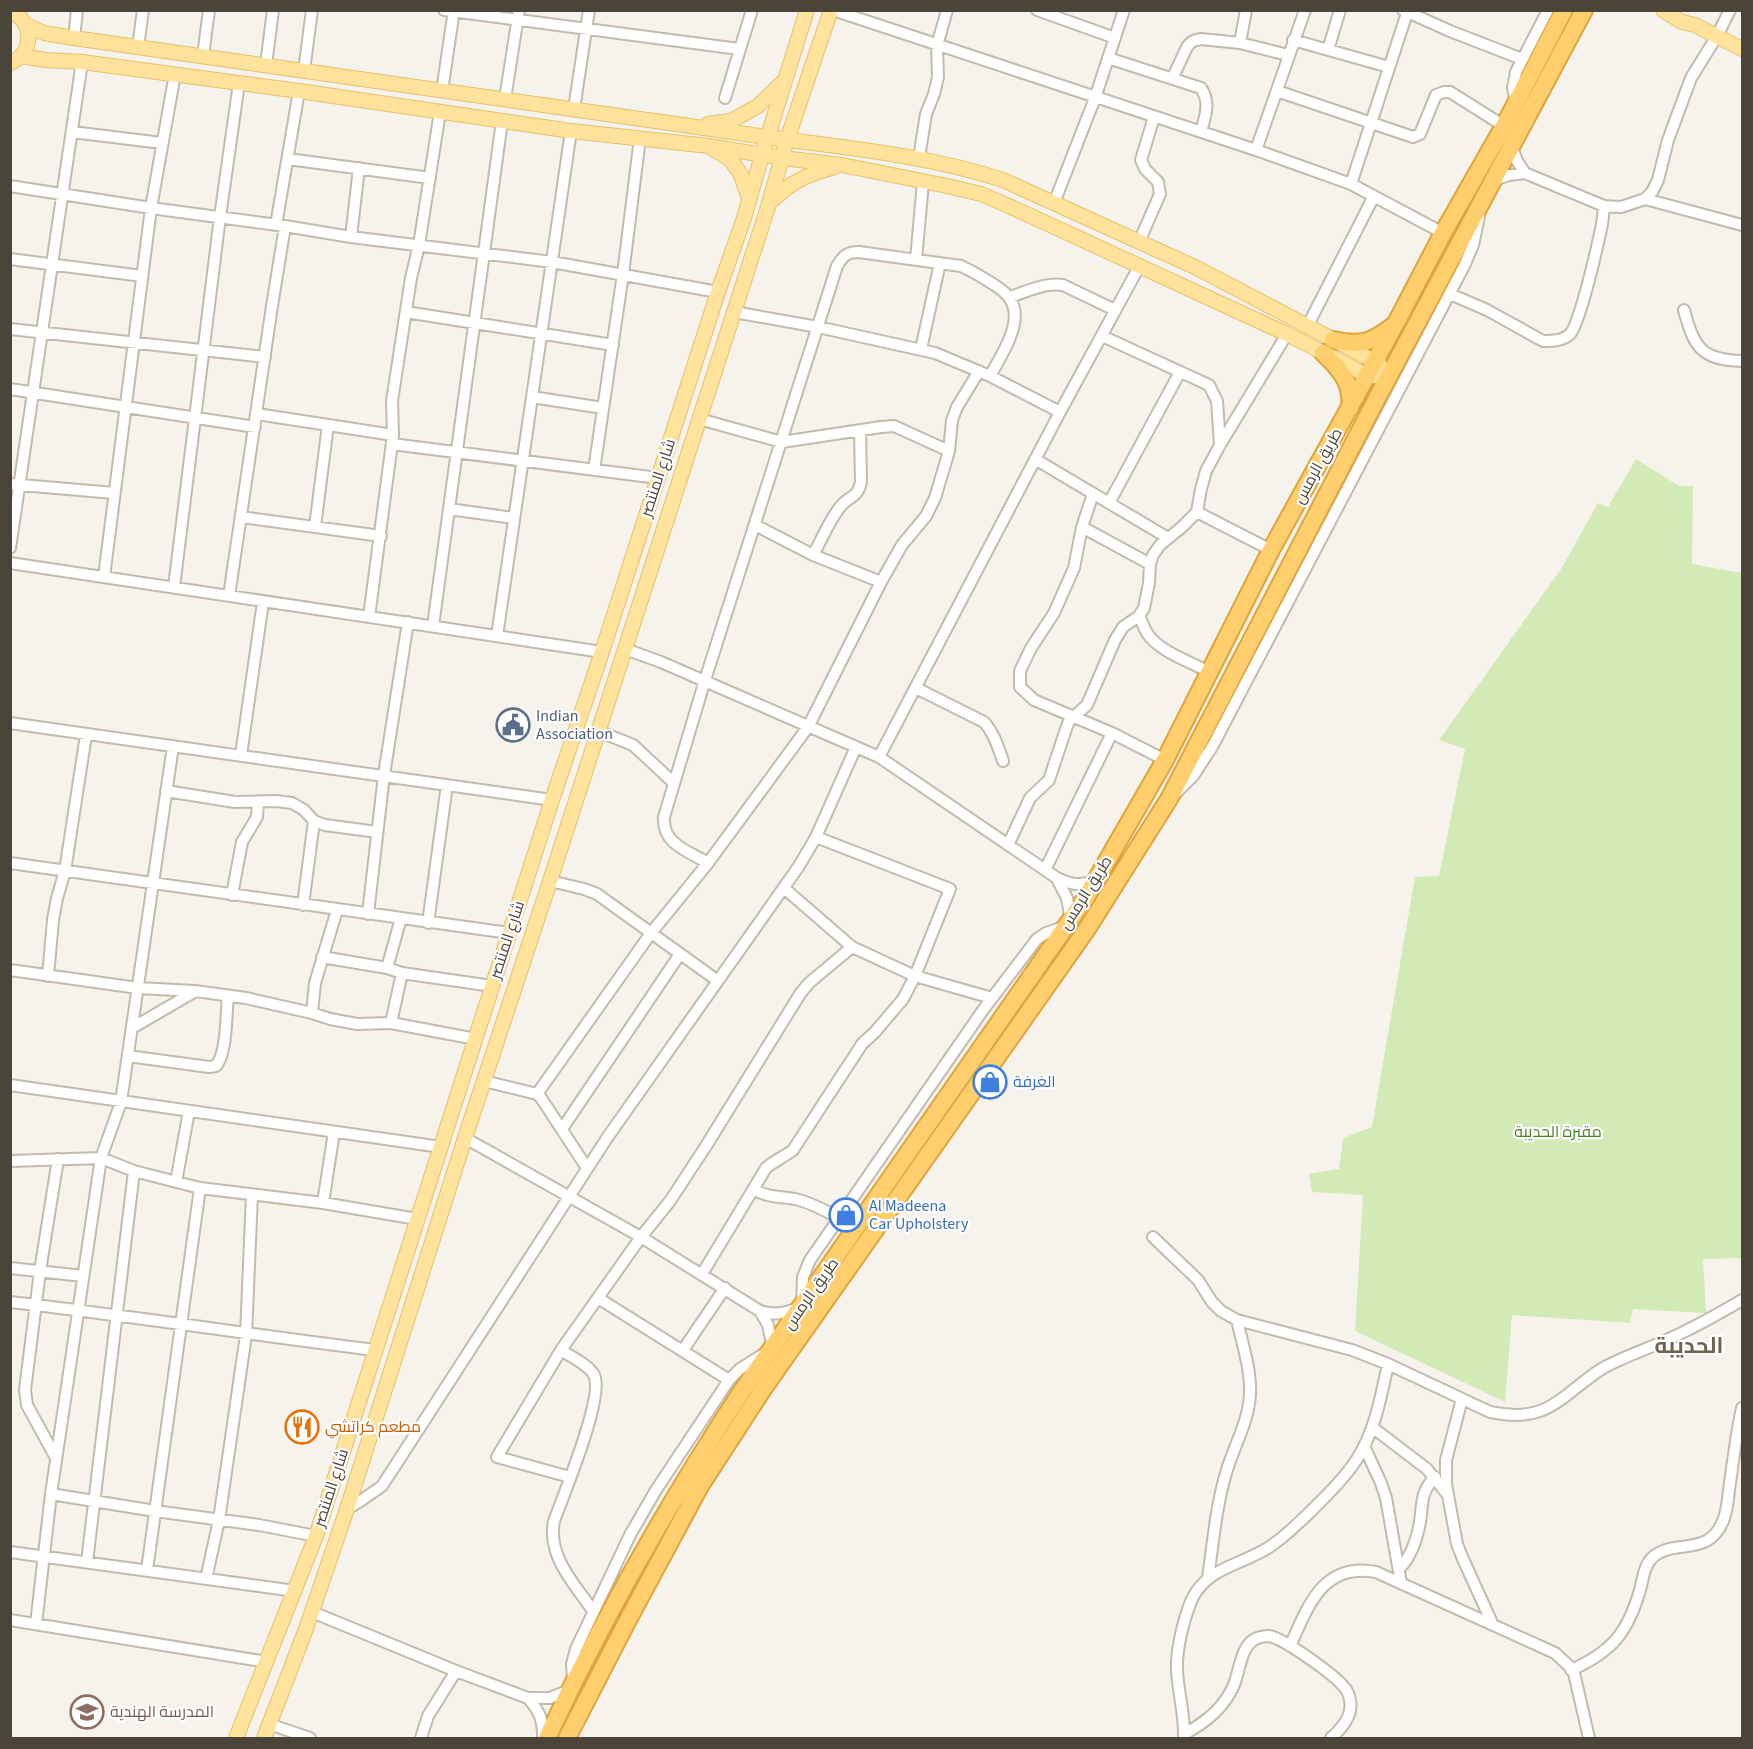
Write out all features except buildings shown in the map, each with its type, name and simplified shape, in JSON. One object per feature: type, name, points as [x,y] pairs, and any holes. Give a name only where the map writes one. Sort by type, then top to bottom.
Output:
[{"type":"highway","name":"طريق الرمس","points":[[545,1738],[631,1574],[700,1454],[1096,881],[1165,760],[1271,550],[1350,409],[1382,371],[1396,323],[1443,233],[1504,126],[1564,10]]},
{"type":"highway","name":"طريق الرمس","points":[[567,1738],[700,1486],[763,1389],[1087,929],[1169,799],[1382,371],[1495,180],[1584,10]]},
{"type":"highway","points":[[1350,409],[1350,394],[1346,379],[1328,346],[1367,342],[1396,323]]},
{"type":"main road","name":"شارع المنتصر","points":[[236,1738],[316,1536],[552,800],[744,218],[807,10]]},
{"type":"main road","name":"شارع المنتصر","points":[[264,1738],[312,1612],[346,1509],[734,312],[787,140],[832,10]]},
{"type":"main road","points":[[1663,10],[1682,22],[1695,25],[1743,48]]},
{"type":"main road","points":[[1680,10],[1695,25]]},
{"type":"main road","points":[[19,16],[44,33],[74,38],[693,127],[848,147],[919,158],[979,172],[1003,180],[1197,268],[1307,327],[1328,346]]},
{"type":"main road","points":[[14,63],[27,49],[29,41],[19,16]]},
{"type":"main road","points":[[14,63],[45,60],[82,62],[174,74],[571,131],[709,146],[842,165],[947,186],[981,195],[1140,265],[1287,334],[1328,346],[1382,371]]},
{"type":"main road","points":[[693,127],[731,121],[758,106],[787,78]]},
{"type":"main road","points":[[709,146],[731,160],[741,175],[749,198]]},
{"type":"main road","points":[[769,203],[790,184],[812,173],[842,165]]},
{"type":"main road","points":[[1140,265],[1150,265],[1184,281],[1191,279],[1197,268]]},
{"type":"street","points":[[74,38],[77,10]]},
{"type":"street","points":[[138,47],[143,10]]},
{"type":"street","points":[[203,56],[209,10]]},
{"type":"street","points":[[266,65],[273,10]]},
{"type":"street","points":[[304,70],[312,10]]},
{"type":"street","points":[[574,109],[589,10]]},
{"type":"street","points":[[725,98],[752,10]]},
{"type":"street","points":[[832,10],[1256,150],[1351,184],[1443,233]]},
{"type":"street","points":[[919,158],[926,114],[938,76],[937,46],[947,10]]},
{"type":"street","points":[[1037,10],[1115,38]]},
{"type":"street","points":[[1054,203],[1095,98],[1124,10]]},
{"type":"street","points":[[1240,43],[1246,10]]},
{"type":"street","points":[[1256,150],[1305,10]]},
{"type":"street","points":[[1328,50],[1340,10]]},
{"type":"street","points":[[1516,102],[1513,80],[1548,10]]},
{"type":"street","points":[[1495,180],[1525,173],[1604,206],[1622,207],[1645,199],[1652,192],[1658,180],[1668,140],[1691,78],[1731,10]]},
{"type":"street","points":[[442,91],[451,11],[518,15],[586,29],[740,49]]},
{"type":"street","points":[[1351,184],[1406,11],[1450,32],[1522,59]]},
{"type":"street","points":[[506,99],[518,15]]},
{"type":"street","points":[[1173,77],[1187,47],[1196,39],[1240,43],[1288,55]]},
{"type":"street","points":[[1293,40],[1389,67]]},
{"type":"street","points":[[1108,58],[1173,77],[1201,88],[1208,105],[1201,132]]},
{"type":"street","points":[[10,548],[16,485],[33,393],[82,62]]},
{"type":"street","points":[[104,577],[151,208],[174,74]]},
{"type":"street","points":[[174,587],[239,83]]},
{"type":"street","points":[[229,596],[265,357],[288,159],[300,91]]},
{"type":"street","points":[[1277,91],[1417,136],[1420,134],[1436,95],[1450,92],[1504,126]]},
{"type":"street","points":[[369,616],[392,439],[392,401],[440,112]]},
{"type":"street","points":[[1139,242],[1160,194],[1158,182],[1145,170],[1141,160],[1154,117]]},
{"type":"street","points":[[433,626],[502,121]]},
{"type":"street","points":[[497,636],[571,131]]},
{"type":"street","points":[[72,132],[162,143]]},
{"type":"street","points":[[594,470],[623,274],[640,138]]},
{"type":"street","points":[[1512,147],[1525,173]]},
{"type":"street","points":[[288,159],[430,178]]},
{"type":"street","points":[[351,237],[359,168]]},
{"type":"street","points":[[916,260],[923,182]]},
{"type":"street","points":[[10,186],[351,237],[552,262],[718,292]]},
{"type":"street","points":[[1307,327],[1374,196]]},
{"type":"street","points":[[1645,199],[1743,225]]},
{"type":"street","points":[[1450,294],[1487,310],[1543,341],[1562,339],[1570,334],[1580,311],[1602,227],[1604,206]]},
{"type":"street","points":[[1169,799],[1193,776],[1212,747],[1450,294],[1473,245],[1479,208]]},
{"type":"street","points":[[708,863],[672,841],[663,826],[664,817],[837,266],[842,258],[848,253],[859,252],[961,266],[975,272],[1005,292],[1015,311],[1014,324],[1010,339],[990,376]]},
{"type":"street","points":[[10,259],[142,276]]},
{"type":"street","points":[[921,349],[940,263]]},
{"type":"street","points":[[879,757],[1035,459],[1140,265]]},
{"type":"street","points":[[1009,297],[1057,284],[1064,285],[1115,310]]},
{"type":"street","points":[[1684,310],[1692,336],[1700,349],[1717,357],[1743,361]]},
{"type":"street","points":[[406,312],[613,345]]},
{"type":"street","points":[[734,312],[818,327],[935,353],[990,376],[1060,412]]},
{"type":"street","points":[[10,329],[265,357]]},
{"type":"street","points":[[1008,845],[1030,798],[1049,780],[1064,732],[1070,721],[1087,705],[1119,633],[1123,627],[1139,616],[1146,600],[1150,564],[1154,555],[1160,545],[1197,512],[1206,471],[1287,334]]},
{"type":"street","points":[[1102,336],[1209,385],[1216,400],[1220,445]]},
{"type":"street","points":[[537,1094],[651,933],[708,863],[808,727],[881,582],[902,545],[926,516],[935,498],[949,451],[952,420],[957,406],[979,371]]},
{"type":"street","points":[[1108,503],[1180,372]]},
{"type":"street","points":[[10,389],[255,427]]},
{"type":"street","points":[[532,397],[603,408]]},
{"type":"street","points":[[257,414],[328,425],[457,452],[658,478]]},
{"type":"street","points":[[699,418],[782,442],[894,426],[949,451]]},
{"type":"street","points":[[315,527],[328,425]]},
{"type":"street","points":[[813,555],[840,506],[860,490],[860,430]]},
{"type":"street","points":[[1035,459],[1168,538]]},
{"type":"street","points":[[16,485],[114,493]]},
{"type":"street","points":[[1093,494],[1082,527],[1071,576],[1054,613],[1031,648],[1020,671],[1020,687],[1034,700],[1165,760]]},
{"type":"street","points":[[449,509],[514,518]]},
{"type":"street","points":[[1197,512],[1271,550]]},
{"type":"street","points":[[241,517],[381,536]]},
{"type":"street","points":[[755,525],[813,555],[881,582]]},
{"type":"street","points":[[1082,527],[1150,564]]},
{"type":"street","points":[[10,562],[602,652]]},
{"type":"street","points":[[241,755],[263,602]]},
{"type":"street","points":[[1139,616],[1155,642],[1210,672]]},
{"type":"street","points":[[368,914],[384,775],[408,622]]},
{"type":"street","points":[[625,649],[661,662],[879,757],[1057,879],[1076,885],[1096,881]]},
{"type":"street","points":[[916,688],[984,722],[995,738],[1003,761]]},
{"type":"street","points":[[10,723],[552,800]]},
{"type":"street","points":[[598,731],[633,745],[674,783]]},
{"type":"street","points":[[1045,870],[1112,734]]},
{"type":"street","points":[[48,976],[55,909],[65,871],[86,735]]},
{"type":"street","points":[[36,1624],[56,1458],[101,1158],[122,1102],[173,746]]},
{"type":"street","points":[[346,1509],[382,1486],[587,1167],[784,888],[816,837],[856,747]]},
{"type":"street","points":[[428,923],[447,785]]},
{"type":"street","points":[[166,791],[235,802],[276,801],[292,804],[304,810],[314,820],[326,825],[377,832]]},
{"type":"street","points":[[231,895],[242,842],[257,817],[258,801]]},
{"type":"street","points":[[303,905],[314,820]]},
{"type":"street","points":[[702,1274],[766,1168],[793,1150],[862,1044],[876,1032],[903,999],[915,976],[950,890],[816,837]]},
{"type":"street","points":[[10,863],[509,933]]},
{"type":"street","points":[[465,1138],[641,1237],[760,1311],[785,1313],[802,1306],[802,1283],[807,1265],[992,998],[1037,939],[1069,923],[1067,898],[1057,879]]},
{"type":"street","points":[[550,880],[597,894],[718,981]]},
{"type":"street","points":[[784,888],[852,947],[915,976],[992,998]]},
{"type":"street","points":[[312,1013],[315,983],[337,910]]},
{"type":"street","points":[[387,968],[401,918]]},
{"type":"street","points":[[570,1477],[497,1457],[561,1350],[706,1146],[800,994],[809,983],[852,947]]},
{"type":"street","points":[[562,1130],[680,954]]},
{"type":"street","points":[[322,957],[387,968],[402,973],[492,986]]},
{"type":"street","points":[[10,970],[138,988],[195,991],[246,998],[357,1024],[391,1023],[476,1039]]},
{"type":"street","points":[[391,1023],[402,973]]},
{"type":"street","points":[[132,1028],[195,991]]},
{"type":"street","points":[[128,1056],[216,1066],[220,1061],[228,996]]},
{"type":"street","points":[[484,1081],[537,1094],[587,1167]]},
{"type":"street","points":[[10,1085],[441,1147]]},
{"type":"street","points":[[176,1182],[189,1111]]},
{"type":"street","points":[[323,1203],[334,1132]]},
{"type":"street","points":[[10,1161],[101,1158],[134,1171],[200,1188],[323,1203],[417,1219]]},
{"type":"street","points":[[56,1458],[27,1405],[25,1390],[40,1271],[58,1159]]},
{"type":"street","points":[[87,1562],[134,1171]]},
{"type":"street","points":[[147,1570],[200,1188]]},
{"type":"street","points":[[754,1189],[762,1194],[796,1199],[839,1218]]},
{"type":"street","points":[[206,1579],[219,1520],[246,1335],[252,1195]]},
{"type":"street","points":[[1153,1237],[1198,1280],[1212,1302],[1221,1311],[1238,1320],[1352,1350],[1388,1364],[1490,1412],[1506,1415],[1523,1415],[1555,1404],[1584,1380],[1606,1366],[1675,1337],[1743,1300]]},
{"type":"street","points":[[10,1268],[83,1276]]},
{"type":"street","points":[[683,1350],[725,1288]]},
{"type":"street","points":[[598,1298],[729,1380]]},
{"type":"street","points":[[10,1302],[117,1314],[246,1335],[375,1350]]},
{"type":"street","points":[[312,1612],[528,1698],[550,1698],[572,1687],[573,1657],[639,1518],[729,1380],[740,1369],[773,1348],[768,1325],[760,1311]]},
{"type":"street","points":[[1208,1578],[1226,1472],[1248,1411],[1250,1391],[1248,1367],[1238,1320]]},
{"type":"street","points":[[561,1350],[589,1369],[597,1384],[588,1427],[554,1521],[552,1536],[556,1557],[593,1611]]},
{"type":"street","points":[[1184,1736],[1184,1714],[1177,1669],[1184,1624],[1193,1598],[1208,1578],[1229,1565],[1265,1550],[1284,1537],[1320,1503],[1346,1473],[1364,1446],[1372,1427],[1388,1364]]},
{"type":"street","points":[[1462,1399],[1446,1460],[1446,1484],[1460,1551],[1493,1626]]},
{"type":"street","points":[[1571,1670],[1599,1656],[1623,1630],[1634,1609],[1646,1567],[1654,1556],[1666,1550],[1695,1546],[1704,1542],[1719,1529],[1726,1510],[1743,1408]]},
{"type":"street","points":[[1372,1427],[1414,1457],[1435,1477],[1448,1497]]},
{"type":"street","points":[[1364,1446],[1386,1498],[1401,1583]]},
{"type":"street","points":[[1399,1569],[1407,1561],[1412,1551],[1420,1523],[1424,1491],[1435,1477]]},
{"type":"street","points":[[51,1494],[316,1536]]},
{"type":"street","points":[[10,1552],[295,1591]]},
{"type":"street","points":[[1290,1646],[1311,1600],[1320,1588],[1346,1573],[1376,1572],[1556,1653],[1571,1670],[1577,1682],[1580,1705],[1589,1738]]},
{"type":"street","points":[[10,1620],[267,1662]]},
{"type":"street","points":[[1184,1736],[1199,1726],[1224,1703],[1233,1689],[1244,1650],[1248,1644],[1254,1639],[1269,1636],[1290,1646],[1330,1674],[1346,1689],[1350,1699],[1347,1720],[1331,1738]]},
{"type":"street","points":[[421,1738],[428,1716],[456,1671]]},
{"type":"street","points":[[528,1698],[539,1712],[545,1738]]},
{"type":"street","points":[[269,1724],[310,1738]]},
{"type":"green space","name":"مقبرة الحديبة","points":[[1636,459],[1679,486],[1693,486],[1692,564],[1742,573],[1742,1258],[1703,1259],[1706,1313],[1633,1309],[1630,1323],[1512,1315],[1505,1402],[1355,1331],[1363,1195],[1312,1192],[1309,1174],[1339,1169],[1343,1138],[1372,1127],[1415,877],[1439,876],[1465,749],[1439,740],[1561,569],[1598,503],[1608,507]]},
{"type":"place","name":"Indian Association","points":[[513,725]]},
{"type":"place","name":"الغرفة","points":[[990,1082]]},
{"type":"place","name":"Al Madeena Car Upholstery","points":[[846,1215]]},
{"type":"place","name":"مطعم كراتشي","points":[[302,1427]]},
{"type":"place","name":"المدرسة الهندية","points":[[87,1712]]},
{"type":"district","name":"الحديبة","points":[[1689,1346]]}]
